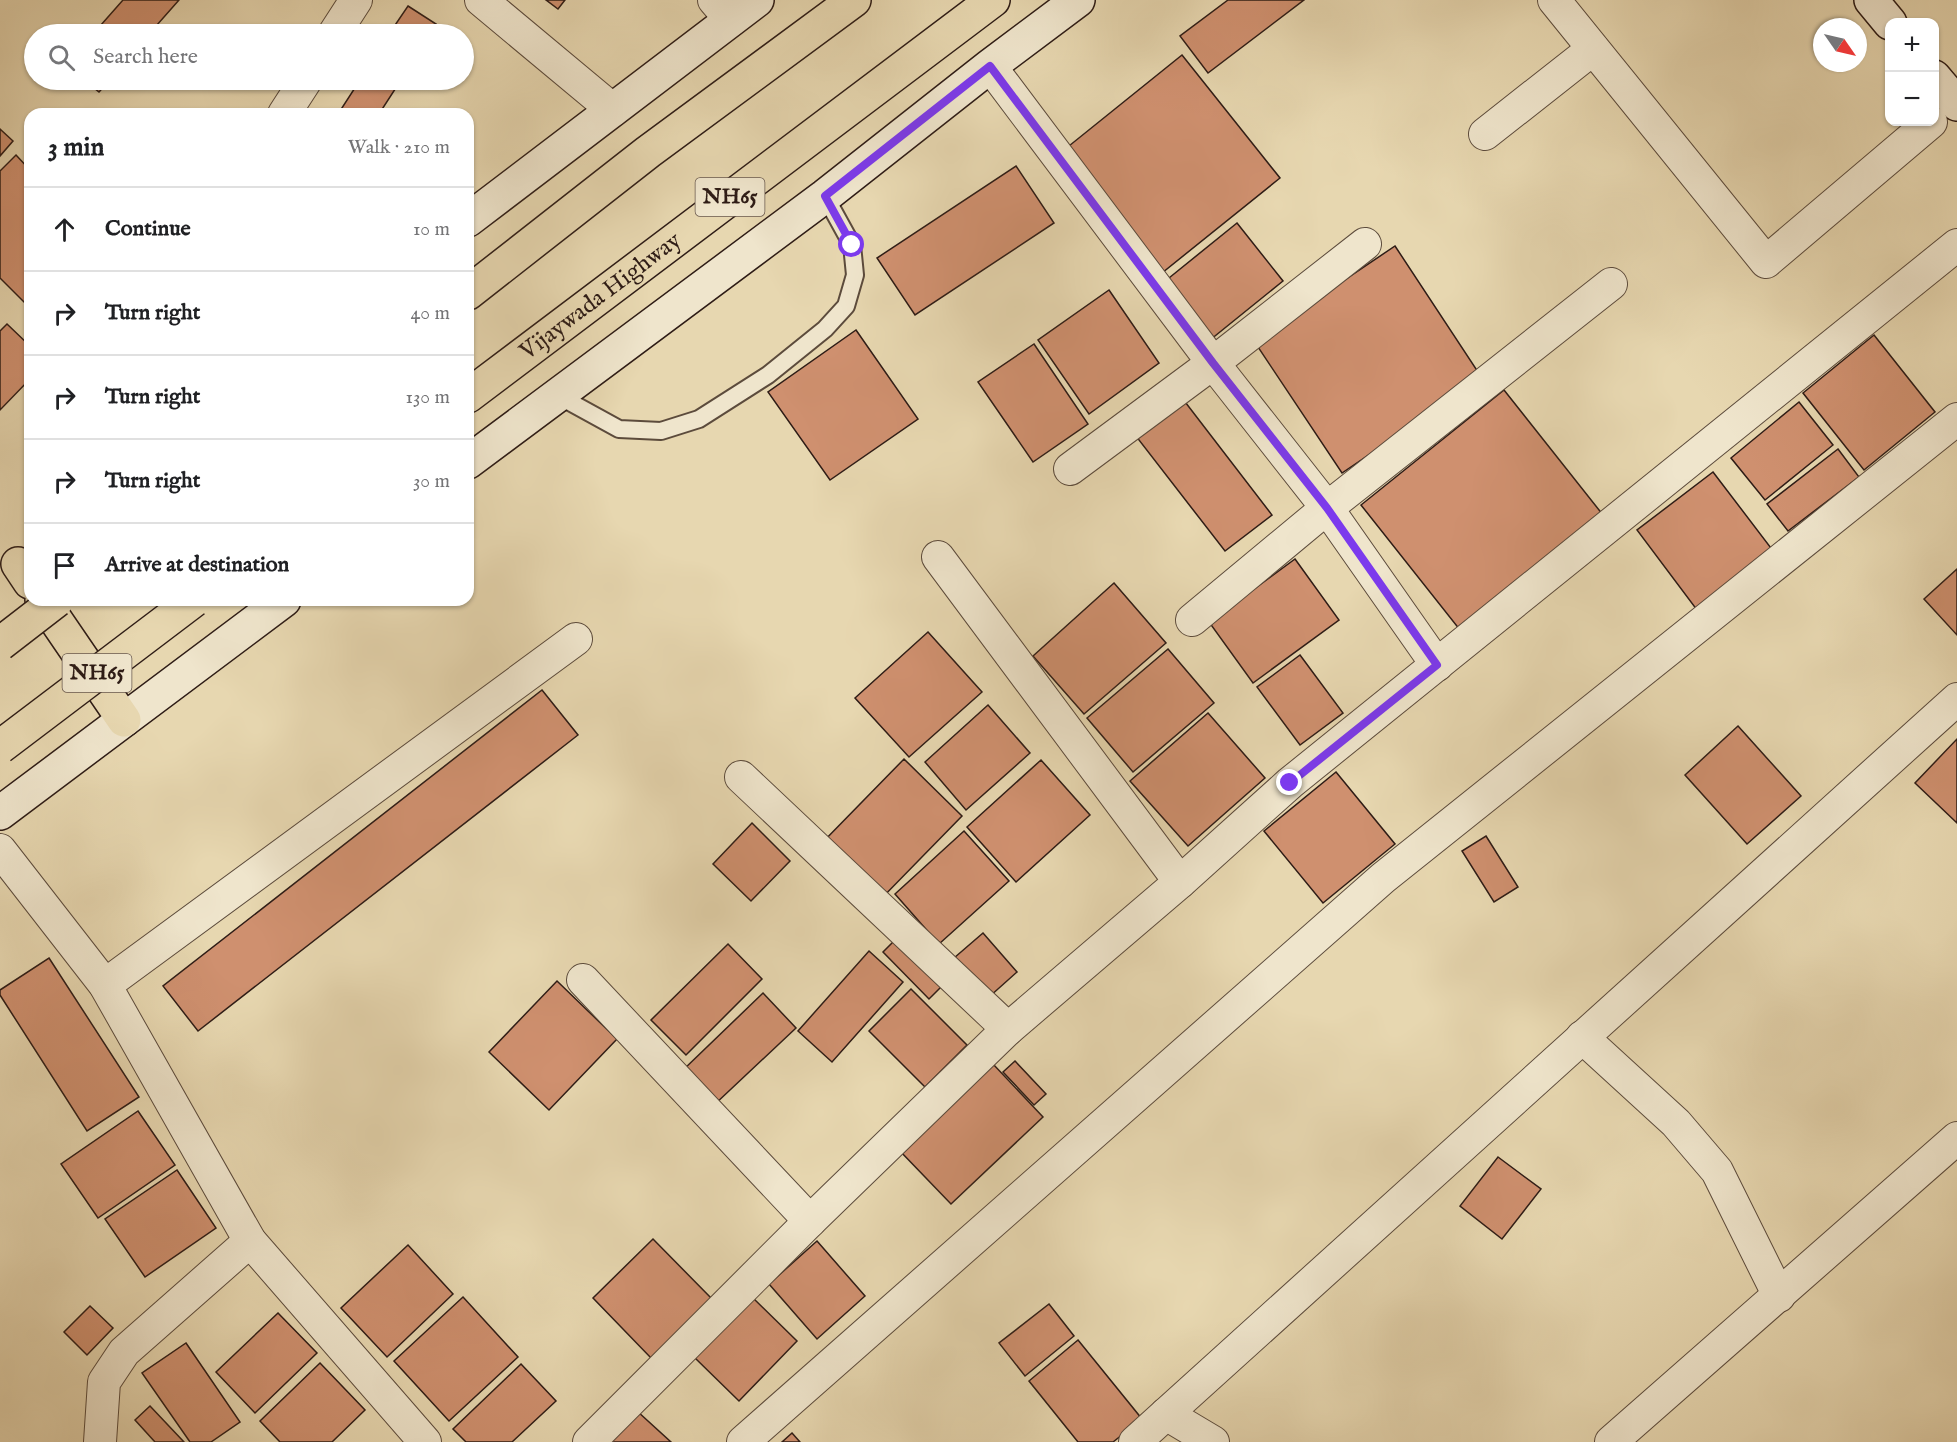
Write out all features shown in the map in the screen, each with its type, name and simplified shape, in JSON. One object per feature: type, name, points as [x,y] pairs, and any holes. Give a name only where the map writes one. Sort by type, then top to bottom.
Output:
[{"type":"highway","points":[[474,288],[648,152],[854,0]]},
{"type":"highway","name":"Vijaywada Highway","points":[[474,391],[993,0]]},
{"type":"highway","points":[[46,606],[124,720]]},
{"type":"highway","points":[[0,644],[49,606]]},
{"type":"highway","name":"NH65","points":[[0,747],[186,606]]},
{"type":"street","points":[[340,24],[356,0]]},
{"type":"street","points":[[481,0],[613,110]]},
{"type":"street","points":[[474,215],[613,110],[723,10],[758,0]]},
{"type":"street","points":[[474,457],[825,196],[1078,0]]},
{"type":"street","points":[[1554,0],[1766,262],[1942,105]]},
{"type":"street","points":[[1871,0],[1886,18]]},
{"type":"street","points":[[1485,134],[1593,49]]},
{"type":"street","points":[[990,66],[1213,363],[1327,508],[1437,665]]},
{"type":"street","points":[[288,108],[300,90]]},
{"type":"street","points":[[1070,469],[1213,363],[1365,244]]},
{"type":"street","points":[[589,1442],[810,1221],[1008,1029],[1180,882],[1290,783],[1957,245]]},
{"type":"street","points":[[1192,620],[1327,508],[1611,284]]},
{"type":"street","points":[[743,1442],[1383,878],[1957,419]]},
{"type":"street","points":[[938,557],[1180,882]]},
{"type":"street","points":[[0,813],[276,606]]},
{"type":"street","points":[[105,985],[576,639]]},
{"type":"street","points":[[1135,1442],[1957,699]]},
{"type":"street","points":[[741,777],[1008,1029]]},
{"type":"street","points":[[0,850],[105,985],[250,1241],[425,1442]]},
{"type":"street","points":[[583,980],[810,1221]]},
{"type":"street","points":[[1582,1037],[1676,1123],[1717,1172],[1779,1296]]},
{"type":"street","points":[[1611,1442],[1957,1138]]},
{"type":"street","points":[[101,1441],[104,1382],[124,1352],[250,1241]]},
{"type":"street","points":[[1166,1414],[1213,1442]]},
{"type":"lane","points":[[557,395],[619,429],[661,431],[699,419],[768,375],[825,329],[846,306],[855,275],[852,245],[825,196]]},
{"type":"building","points":[[123,0],[179,0],[158,24],[102,24]]},
{"type":"building","points":[[546,0],[565,0],[558,9]]},
{"type":"building","points":[[1228,0],[1304,0],[1208,73],[1180,36]]},
{"type":"building","points":[[408,6],[436,24],[396,24]]},
{"type":"building","points":[[1182,55],[1280,178],[1157,277],[1059,154]]},
{"type":"building","points":[[354,90],[395,90],[383,108],[342,108]]},
{"type":"building","points":[[0,129],[13,141],[0,156]]},
{"type":"building","points":[[16,155],[24,164],[24,302],[0,278],[0,171]]},
{"type":"building","points":[[1016,166],[1054,223],[915,315],[877,258]]},
{"type":"building","points":[[1237,223],[1283,281],[1210,340],[1164,282]]},
{"type":"building","points":[[1395,246],[1482,378],[1342,473],[1254,341]]},
{"type":"building","points":[[1109,290],[1159,363],[1089,414],[1038,340]]},
{"type":"building","points":[[7,324],[24,340],[24,385],[0,410],[0,331]]},
{"type":"building","points":[[856,330],[918,419],[830,480],[768,392]]},
{"type":"building","points":[[1874,335],[1935,412],[1864,470],[1803,393]]},
{"type":"building","points":[[1034,344],[1088,424],[1033,462],[978,382]]},
{"type":"building","points":[[1504,390],[1603,515],[1460,630],[1361,505]]},
{"type":"building","points":[[1179,394],[1272,515],[1225,551],[1132,431]]},
{"type":"building","points":[[1799,402],[1833,445],[1765,500],[1731,458]]},
{"type":"building","points":[[1838,449],[1859,477],[1788,531],[1767,504]]},
{"type":"building","points":[[1713,472],[1774,552],[1697,610],[1637,530]]},
{"type":"building","points":[[1295,559],[1339,620],[1253,683],[1209,622]]},
{"type":"building","points":[[1957,569],[1957,635],[1924,599]]},
{"type":"building","points":[[1114,583],[1166,643],[1084,714],[1033,656]]},
{"type":"building","points":[[928,632],[982,692],[909,757],[855,698]]},
{"type":"building","points":[[1168,649],[1214,703],[1133,772],[1087,718]]},
{"type":"building","points":[[1300,655],[1343,713],[1300,745],[1257,687]]},
{"type":"building","points":[[542,690],[578,735],[198,1031],[163,986]]},
{"type":"building","points":[[988,705],[1030,753],[966,810],[925,762]]},
{"type":"building","points":[[1208,713],[1265,778],[1188,846],[1130,781]]},
{"type":"building","points":[[1738,726],[1801,796],[1747,844],[1685,775]]},
{"type":"building","points":[[1957,739],[1957,823],[1915,783]]},
{"type":"building","points":[[904,759],[962,816],[878,902],[820,845]]},
{"type":"building","points":[[1041,760],[1090,815],[1016,882],[967,827]]},
{"type":"building","points":[[1336,772],[1395,844],[1323,903],[1264,831]]},
{"type":"building","points":[[752,823],[790,861],[751,901],[713,864]]},
{"type":"building","points":[[964,831],[1009,881],[939,944],[895,894]]},
{"type":"building","points":[[1486,836],[1518,887],[1494,902],[1462,851]]},
{"type":"building","points":[[902,933],[948,980],[929,999],[883,952]]},
{"type":"building","points":[[983,933],[1017,972],[989,997],[954,958]]},
{"type":"building","points":[[728,944],[762,979],[686,1055],[651,1020]]},
{"type":"building","points":[[869,951],[903,982],[832,1062],[798,1031]]},
{"type":"building","points":[[49,958],[139,1097],[87,1131],[0,995],[0,990]]},
{"type":"building","points":[[557,981],[617,1039],[549,1110],[489,1052]]},
{"type":"building","points":[[911,989],[967,1045],[925,1087],[869,1031]]},
{"type":"building","points":[[763,993],[796,1028],[713,1106],[681,1072]]},
{"type":"building","points":[[1015,1061],[1046,1094],[1034,1105],[1003,1072]]},
{"type":"building","points":[[993,1064],[1043,1117],[951,1204],[900,1151]]},
{"type":"building","points":[[138,1111],[175,1165],[98,1218],[61,1164]]},
{"type":"building","points":[[1498,1157],[1541,1189],[1502,1239],[1460,1206]]},
{"type":"building","points":[[177,1170],[216,1228],[145,1277],[105,1219]]},
{"type":"building","points":[[653,1239],[712,1299],[651,1358],[593,1298]]},
{"type":"building","points":[[817,1241],[865,1296],[817,1339],[769,1284]]},
{"type":"building","points":[[408,1245],[453,1294],[387,1357],[341,1308]]},
{"type":"building","points":[[463,1297],[518,1357],[449,1421],[394,1361]]},
{"type":"building","points":[[752,1297],[797,1341],[739,1401],[694,1357]]},
{"type":"building","points":[[1049,1304],[1074,1336],[1025,1376],[999,1343]]},
{"type":"building","points":[[90,1306],[113,1328],[87,1355],[64,1332]]},
{"type":"building","points":[[278,1313],[317,1353],[255,1413],[216,1372]]},
{"type":"building","points":[[1078,1340],[1142,1419],[1113,1442],[1078,1442],[1029,1381]]},
{"type":"building","points":[[186,1343],[240,1422],[211,1442],[190,1442],[142,1373]]},
{"type":"building","points":[[320,1363],[365,1410],[332,1442],[280,1442],[260,1421]]},
{"type":"building","points":[[521,1364],[556,1401],[512,1442],[466,1442],[453,1429]]},
{"type":"building","points":[[150,1406],[184,1442],[155,1442],[135,1420]]},
{"type":"building","points":[[637,1411],[671,1442],[609,1442]]},
{"type":"building","points":[[792,1433],[800,1442],[782,1442]]},
{"type":"route","points":[[852,245],[825,196],[990,66],[1213,363],[1327,508],[1437,665],[1290,783]]}]
